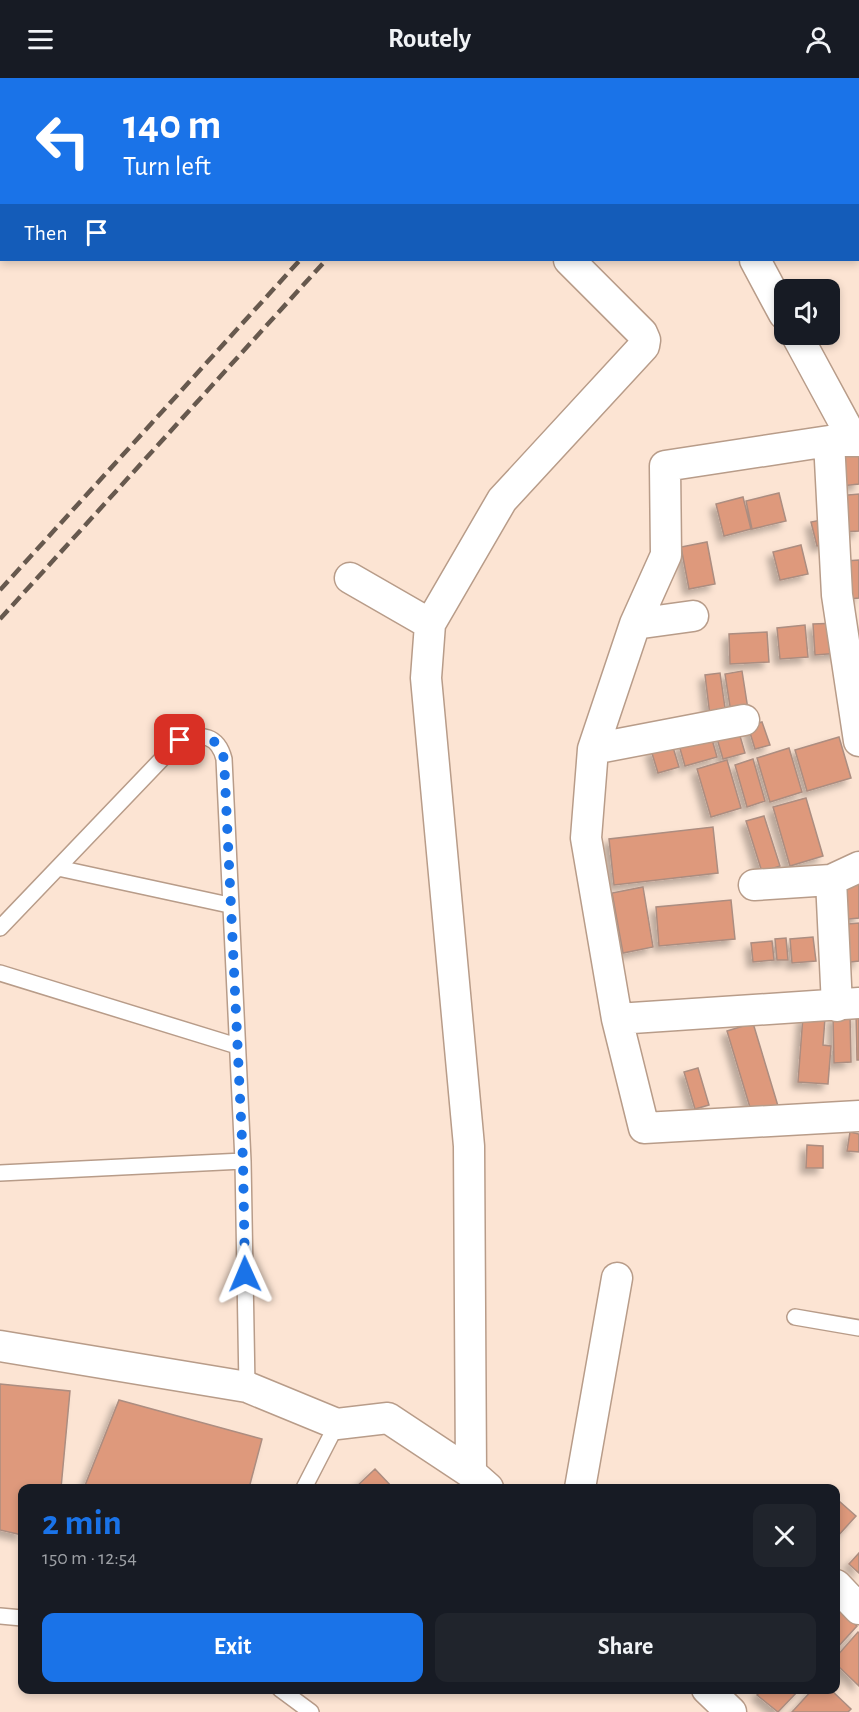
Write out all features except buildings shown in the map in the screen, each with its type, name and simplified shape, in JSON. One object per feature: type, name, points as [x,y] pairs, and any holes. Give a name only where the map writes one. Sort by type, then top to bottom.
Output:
[{"type":"street","points":[[480,1481],[469,1146],[426,678],[430,624],[502,500],[644,346],[645,340],[642,333],[570,261]]},
{"type":"street","points":[[756,261],[774,295]]},
{"type":"street","points":[[801,345],[847,441],[837,595],[859,741]]},
{"type":"street","points":[[847,441],[665,466],[666,555],[635,624],[593,749],[586,838],[617,1019],[645,1128],[859,1116]]},
{"type":"street","points":[[350,578],[430,624]]},
{"type":"street","points":[[635,624],[693,616]]},
{"type":"street","points":[[593,749],[744,720]]},
{"type":"street","points":[[754,885],[831,880],[859,867]]},
{"type":"street","points":[[617,1019],[848,1004],[831,880]]},
{"type":"street","points":[[581,1484],[617,1278]]},
{"type":"street","points":[[0,1346],[248,1387],[336,1424],[388,1418],[480,1481]]},
{"type":"street","points":[[840,1589],[859,1609]]},
{"type":"street","points":[[712,1694],[732,1712]]},
{"type":"lane","points":[[0,928],[180,740],[198,735],[215,740],[224,759],[229,905],[243,1161],[248,1387]]},
{"type":"lane","points":[[58,868],[229,905]]},
{"type":"lane","points":[[0,973],[237,1046]]},
{"type":"lane","points":[[0,1173],[243,1161]]},
{"type":"lane","points":[[795,1317],[859,1328]]},
{"type":"lane","points":[[306,1484],[336,1424]]},
{"type":"lane","points":[[0,1616],[18,1618]]},
{"type":"lane","points":[[287,1694],[311,1712]]},
{"type":"railway","points":[[0,590],[299,261]]},
{"type":"railway","points":[[0,619],[325,261]]},
{"type":"route","points":[[180,740],[198,735],[215,740],[224,759],[229,905],[243,1161],[245,1274]]}]
